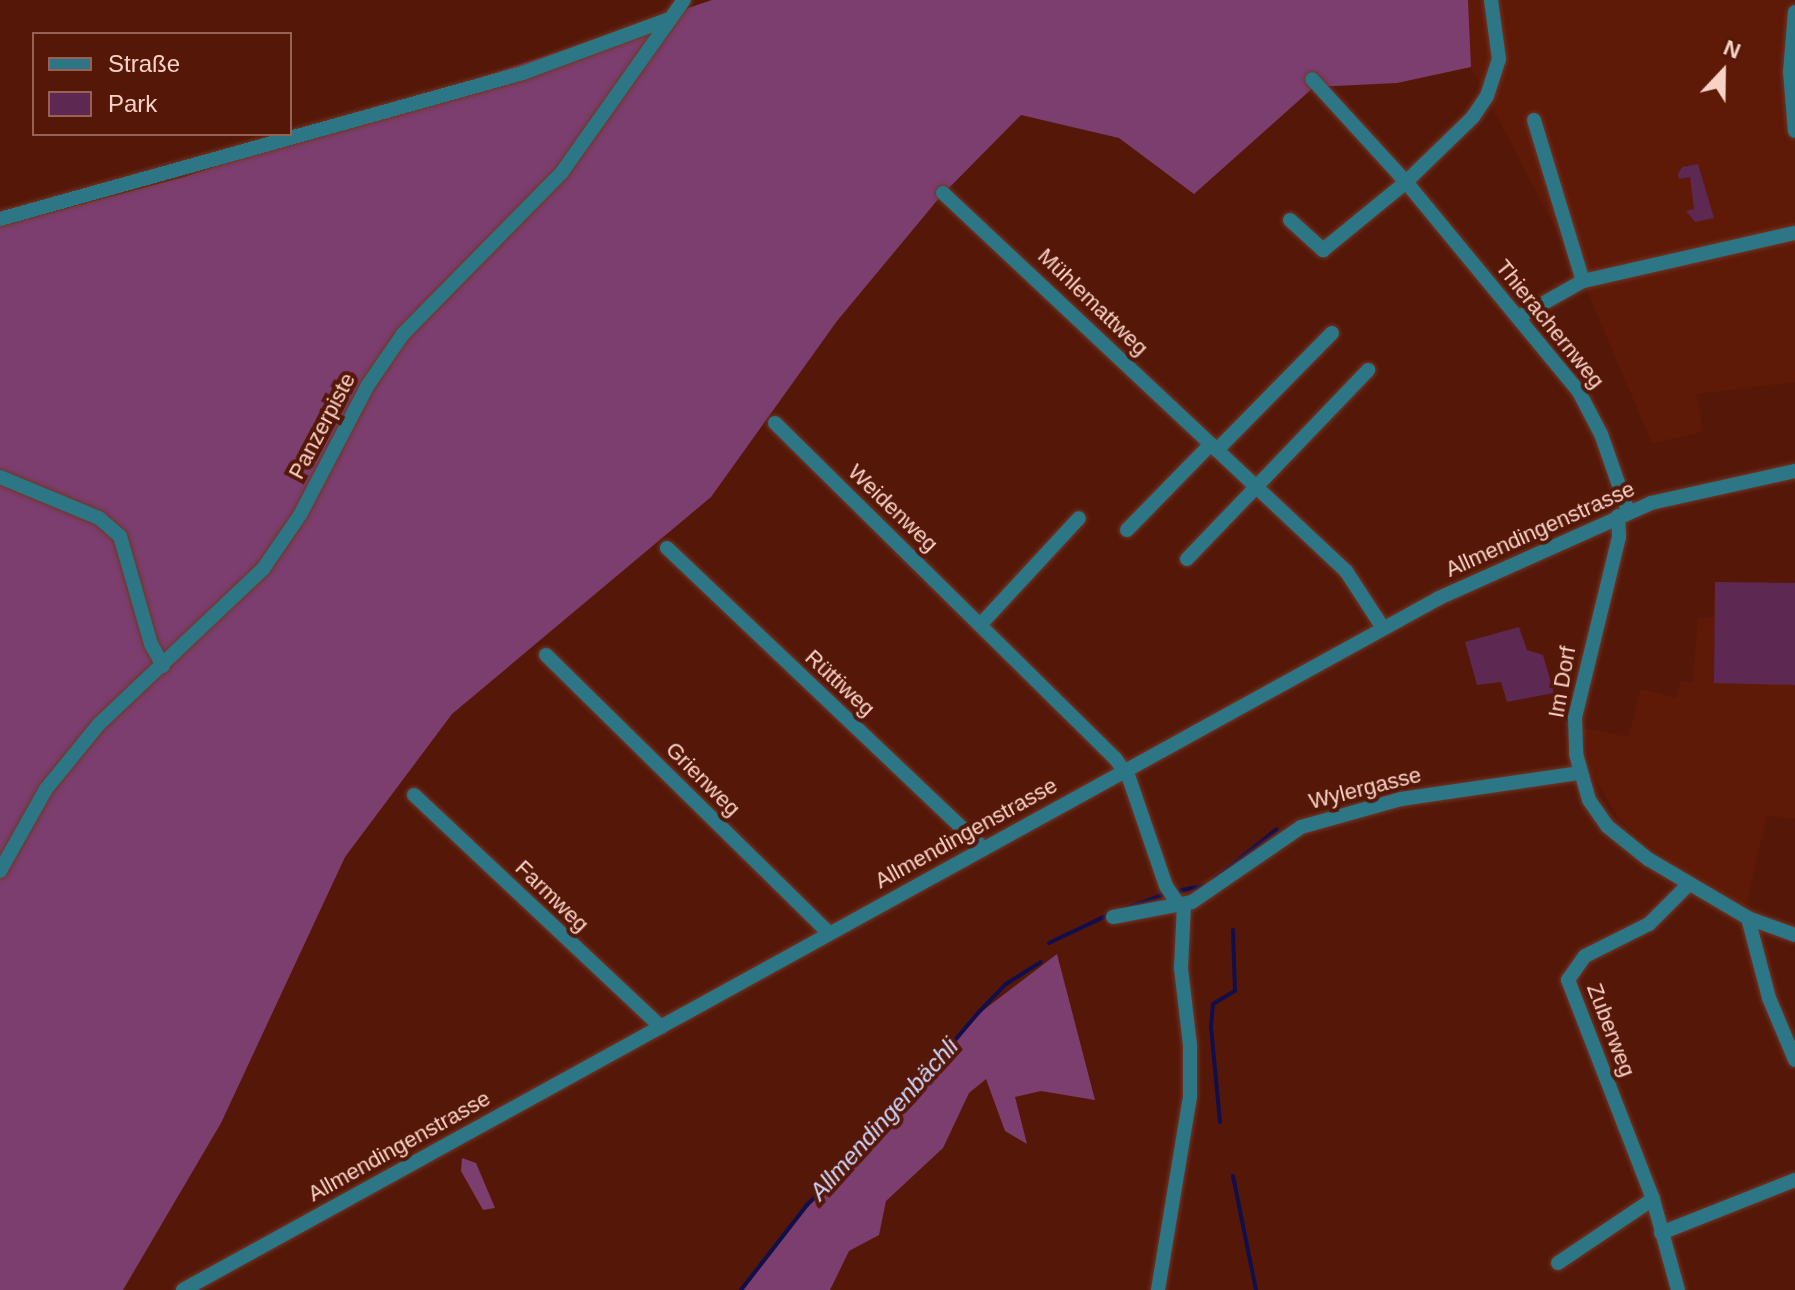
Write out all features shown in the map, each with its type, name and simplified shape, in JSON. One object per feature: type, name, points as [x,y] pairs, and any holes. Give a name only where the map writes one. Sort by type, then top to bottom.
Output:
[{"type":"street","name":"Panzerpiste","points":[[0,871],[22,827],[99,724],[263,569],[300,515],[368,385],[403,334],[555,180],[684,0]]},
{"type":"street","points":[[1290,220],[1323,250],[1406,182],[1473,117],[1494,82],[1500,48],[1491,0]]},
{"type":"street","points":[[1795,12],[1790,72],[1795,131]]},
{"type":"street","points":[[0,219],[523,73],[669,19]]},
{"type":"street","name":"Thierachernweg","points":[[1312,79],[1406,182],[1519,317],[1588,407],[1623,514]]},
{"type":"street","points":[[1534,120],[1583,281]]},
{"type":"street","name":"Mühlemattweg","points":[[943,193],[1355,580],[1383,628]]},
{"type":"street","points":[[1519,317],[1583,281],[1795,233]]},
{"type":"street","points":[[1127,530],[1332,333]]},
{"type":"street","points":[[1187,559],[1368,370]]},
{"type":"street","name":"Weidenweg","points":[[775,423],[1082,720],[1124,769]]},
{"type":"street","name":"Allmendingenstrasse","points":[[183,1290],[1124,769],[1515,560],[1623,514],[1711,487],[1795,471]]},
{"type":"street","points":[[0,477],[99,518],[120,536],[151,644],[163,666]]},
{"type":"street","name":"Im Dorf","points":[[1623,514],[1575,717],[1580,773],[1589,800],[1607,826],[1688,885],[1748,918],[1795,935]]},
{"type":"street","points":[[981,624],[1079,518]]},
{"type":"street","name":"Rüttiweg","points":[[667,548],[984,849]]},
{"type":"street","name":"Grienweg","points":[[546,655],[829,933]]},
{"type":"street","points":[[1124,769],[1166,886],[1181,904],[1181,968],[1190,1045],[1190,1097],[1158,1290]]},
{"type":"street","name":"Wylergasse","points":[[1181,904],[1301,827],[1401,799],[1580,773]]},
{"type":"street","name":"Farmweg","points":[[414,795],[661,1027]]},
{"type":"street","name":"Zuberweg","points":[[1678,1290],[1653,1199],[1569,974],[1599,947],[1649,924],[1688,885]]},
{"type":"street","points":[[1113,917],[1181,904]]},
{"type":"street","points":[[1748,918],[1769,998],[1795,1060]]},
{"type":"street","points":[[1661,1233],[1795,1180]]},
{"type":"street","points":[[1558,1263],[1653,1199]]},
{"type":"shaded area","points":[[712,0],[1468,0],[1471,67],[1397,83],[1314,87],[1194,194],[1119,138],[1021,115],[940,197],[837,321],[711,497],[452,714],[345,857],[221,1123],[123,1290],[0,1290],[0,226],[184,177]]},
{"type":"shaded area","points":[[1468,0],[1795,0],[1795,382],[1696,394],[1703,432],[1652,443],[1583,281],[1471,67]]},
{"type":"shaded area","points":[[1715,582],[1795,583],[1795,819],[1767,815],[1746,906],[1656,851],[1620,820],[1593,776],[1583,728],[1629,737],[1641,689],[1676,698],[1681,681],[1693,682],[1698,618],[1714,617]]},
{"type":"shaded area","points":[[1057,954],[1095,1100],[1041,1091],[1015,1097],[1027,1144],[1005,1131],[986,1079],[969,1093],[943,1148],[886,1201],[879,1235],[849,1251],[830,1290],[741,1290],[807,1205],[861,1151],[981,1012]]},
{"type":"shaded area","points":[[462,1158],[476,1163],[495,1208],[483,1210],[461,1171]]},
{"type":"green space","points":[[1698,164],[1714,218],[1695,222],[1686,211],[1694,209],[1690,177],[1679,179],[1678,174],[1682,167]]},
{"type":"green space","points":[[1715,582],[1795,583],[1795,685],[1714,683]]},
{"type":"green space","points":[[1519,627],[1527,650],[1543,655],[1554,693],[1507,702],[1501,682],[1477,685],[1465,642]]},
{"type":"waterway","points":[[1214,879],[1277,829]]},
{"type":"waterway","points":[[1177,891],[1207,885]]},
{"type":"waterway","name":"Allmendingenbächli","points":[[1120,910],[1163,895]]},
{"type":"waterway","name":"Allmendingenbächli","points":[[1049,943],[1108,915]]},
{"type":"waterway","points":[[1220,1122],[1211,1027],[1213,1004],[1235,991],[1233,930]]},
{"type":"waterway","name":"Allmendingenbächli","points":[[741,1290],[807,1205],[861,1151],[978,1013],[1006,984],[1041,962]]},
{"type":"waterway","points":[[1233,1176],[1256,1290]]}]
